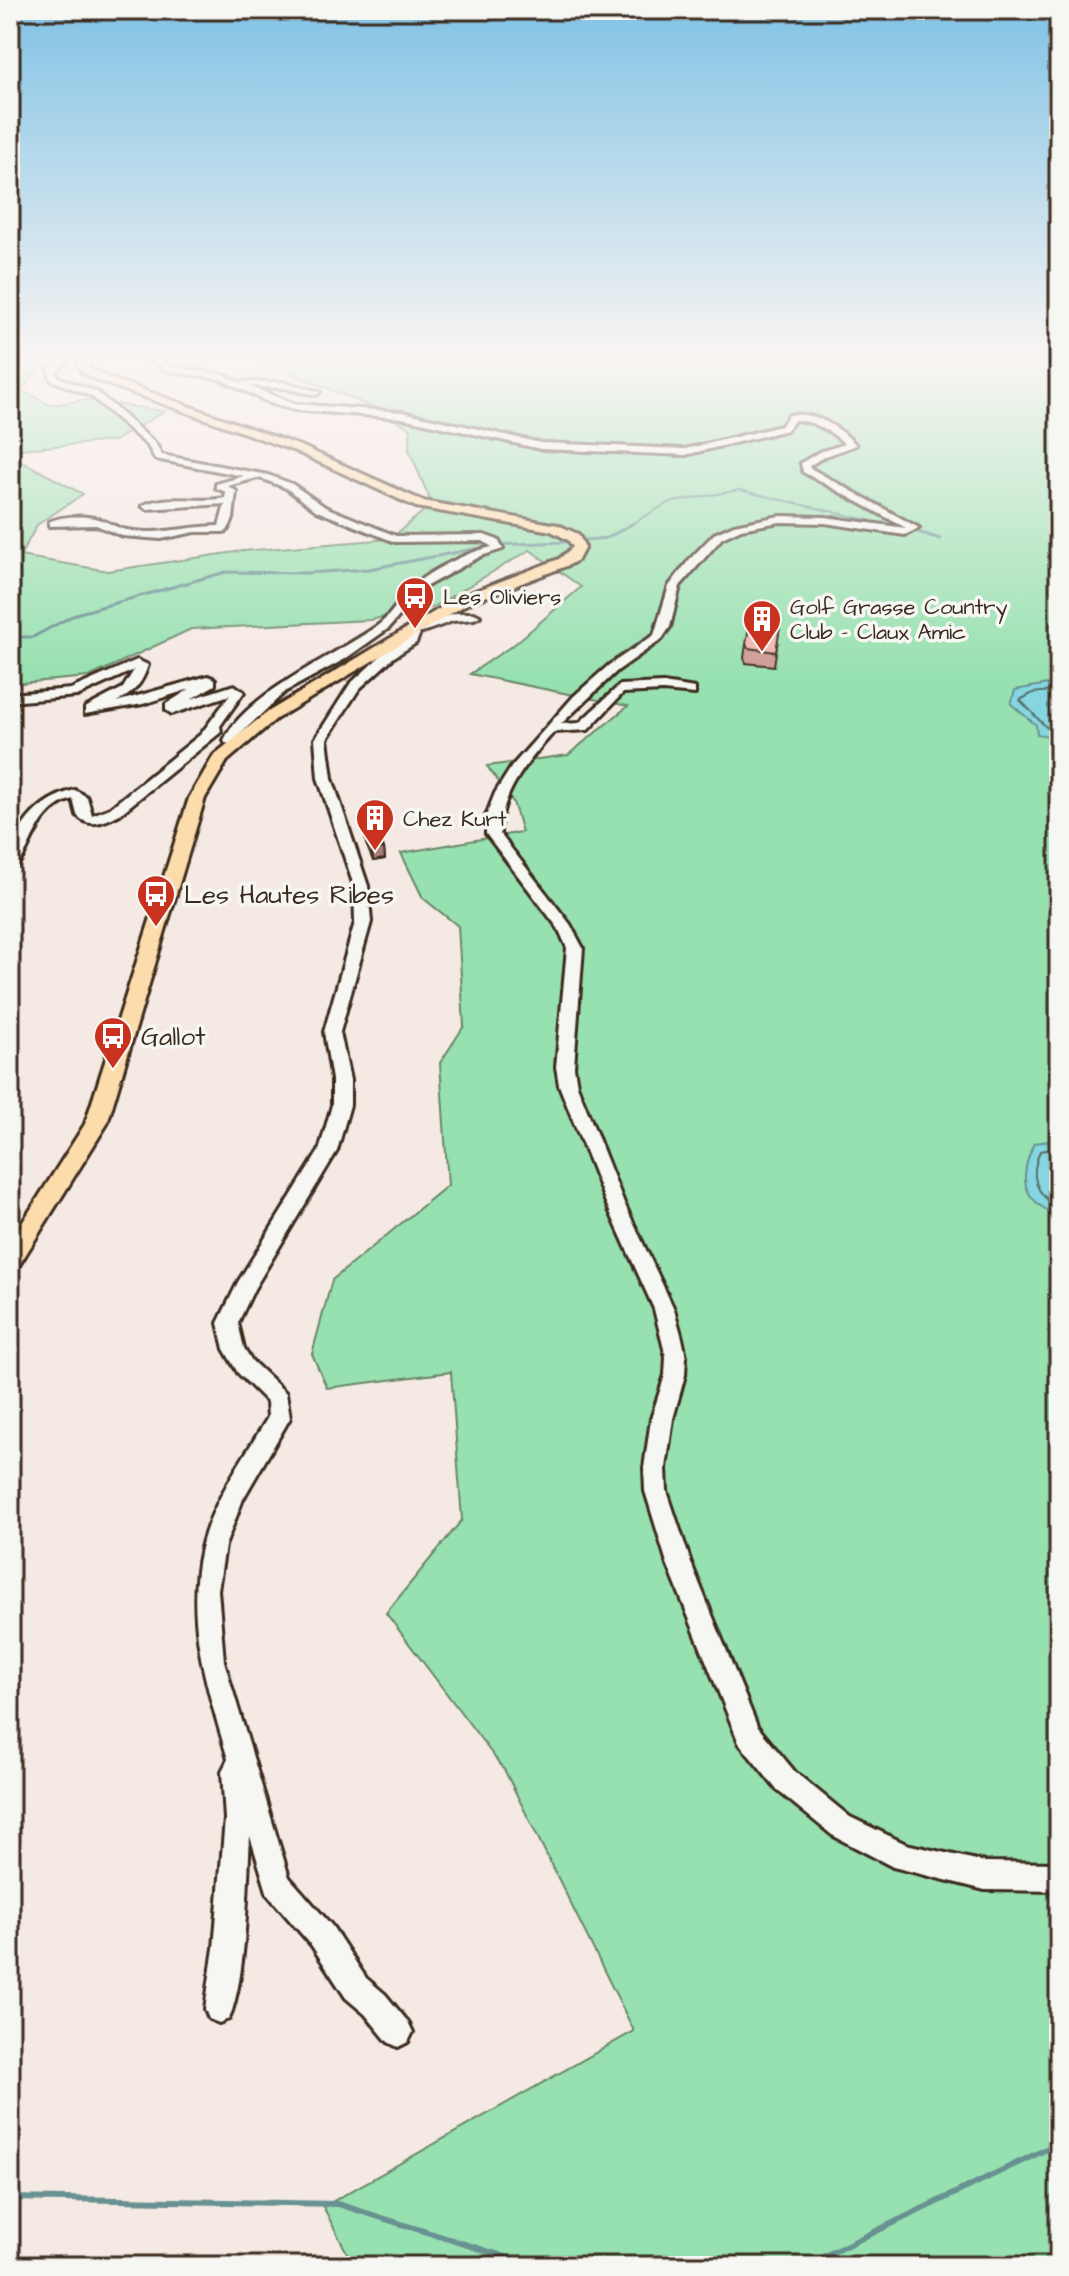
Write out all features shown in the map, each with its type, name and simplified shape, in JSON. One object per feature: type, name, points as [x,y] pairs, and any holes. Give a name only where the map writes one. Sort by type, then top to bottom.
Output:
[{"type":"main road","points":[[10,1261],[96,1124],[197,798],[212,770],[237,743],[271,716],[480,592],[564,562],[578,551],[578,543],[554,528],[420,504],[330,463]]},
{"type":"street","points":[[10,866],[31,824],[45,808],[62,796],[75,794],[80,797],[82,813],[89,820],[98,820],[141,794],[207,735],[264,697],[341,656],[385,626],[419,586],[478,553],[498,549],[494,542],[484,538],[395,539],[321,509],[289,486],[258,474],[195,463]]},
{"type":"street","points":[[806,463],[806,470],[909,530],[794,519],[750,525],[716,537],[674,584],[660,635],[611,670],[526,754],[497,800],[490,827],[565,927],[575,948],[565,1067],[568,1085],[615,1203],[664,1309],[676,1357],[655,1468],[659,1502],[679,1563],[748,1734],[786,1781],[841,1826],[903,1857],[985,1876],[1059,1877]]},
{"type":"street","points":[[53,524],[59,521],[98,522],[122,533],[161,536],[195,529],[223,529],[228,519],[231,491],[219,486],[258,474]]},
{"type":"street","points":[[147,506],[189,502],[211,504],[229,500]]},
{"type":"street","points":[[398,2032],[375,2004],[356,1988],[322,1936],[278,1885],[212,1661],[206,1590],[218,1533],[233,1496],[279,1418],[278,1399],[245,1367],[234,1349],[228,1323],[245,1287],[328,1151],[341,1105],[341,1080],[332,1032],[363,922],[361,886],[325,778],[321,739],[354,687],[390,654],[412,641],[415,630],[427,629],[454,615],[474,616]]},
{"type":"street","points":[[10,698],[73,693],[142,665],[137,683],[131,690],[89,711],[143,700],[208,680],[211,682],[202,689],[170,707],[172,710],[234,689],[238,692],[207,735]]},
{"type":"street","points":[[551,728],[583,727],[620,689],[663,687],[691,691]]},
{"type":"street","points":[[237,743],[230,740],[234,732],[276,693]]},
{"type":"street","points":[[219,2009],[228,1948],[238,1819],[235,1771],[243,1760]]},
{"type":"green space","points":[[10,463],[25,463],[83,494],[37,525],[20,556],[108,571],[242,551],[390,539],[432,504],[415,463],[1059,463],[1059,2266],[354,2266],[323,2207],[634,2031],[505,1771],[386,1613],[462,1520],[451,1372],[327,1388],[312,1354],[332,1280],[448,1185],[440,1063],[464,1026],[458,926],[423,898],[401,853],[522,832],[513,802],[487,766],[568,755],[628,706],[470,674],[516,643],[581,587],[530,550],[433,607],[370,620],[191,629],[89,677],[10,684]]},
{"type":"water","points":[[1059,682],[1059,738],[1037,734],[1036,725],[1011,704],[1015,690]]},
{"type":"water","points":[[1059,1140],[1059,1217],[1030,1195],[1025,1177],[1034,1143]]},
{"type":"building","points":[[749,626],[780,626],[776,652],[748,648]]},
{"type":"building","points":[[377,831],[384,848],[372,850],[365,833]]},
{"type":"waterway","points":[[628,526],[668,503],[739,490],[889,525]]},
{"type":"waterway","points":[[585,540],[607,538],[632,524]]},
{"type":"waterway","points":[[885,524],[889,525]]},
{"type":"waterway","points":[[889,525],[904,528]]},
{"type":"waterway","points":[[889,525],[894,526]]},
{"type":"waterway","points":[[912,530],[940,539]]},
{"type":"waterway","points":[[10,637],[33,637],[76,614],[226,572],[307,573],[369,569],[495,545],[565,542]]},
{"type":"waterway","points":[[804,2266],[1059,2143]]},
{"type":"waterway","points":[[10,2198],[338,2204],[534,2266]]},
{"type":"place","name":"Les Oliviers","points":[[415,630]]},
{"type":"place","name":"Golf Grasse Country Club – Claux Amic","points":[[762,653]]},
{"type":"place","name":"Chez Kurt","points":[[375,852]]},
{"type":"place","name":"Les Hautes Ribes","points":[[156,928]]},
{"type":"place","name":"Gallot","points":[[113,1070]]}]
